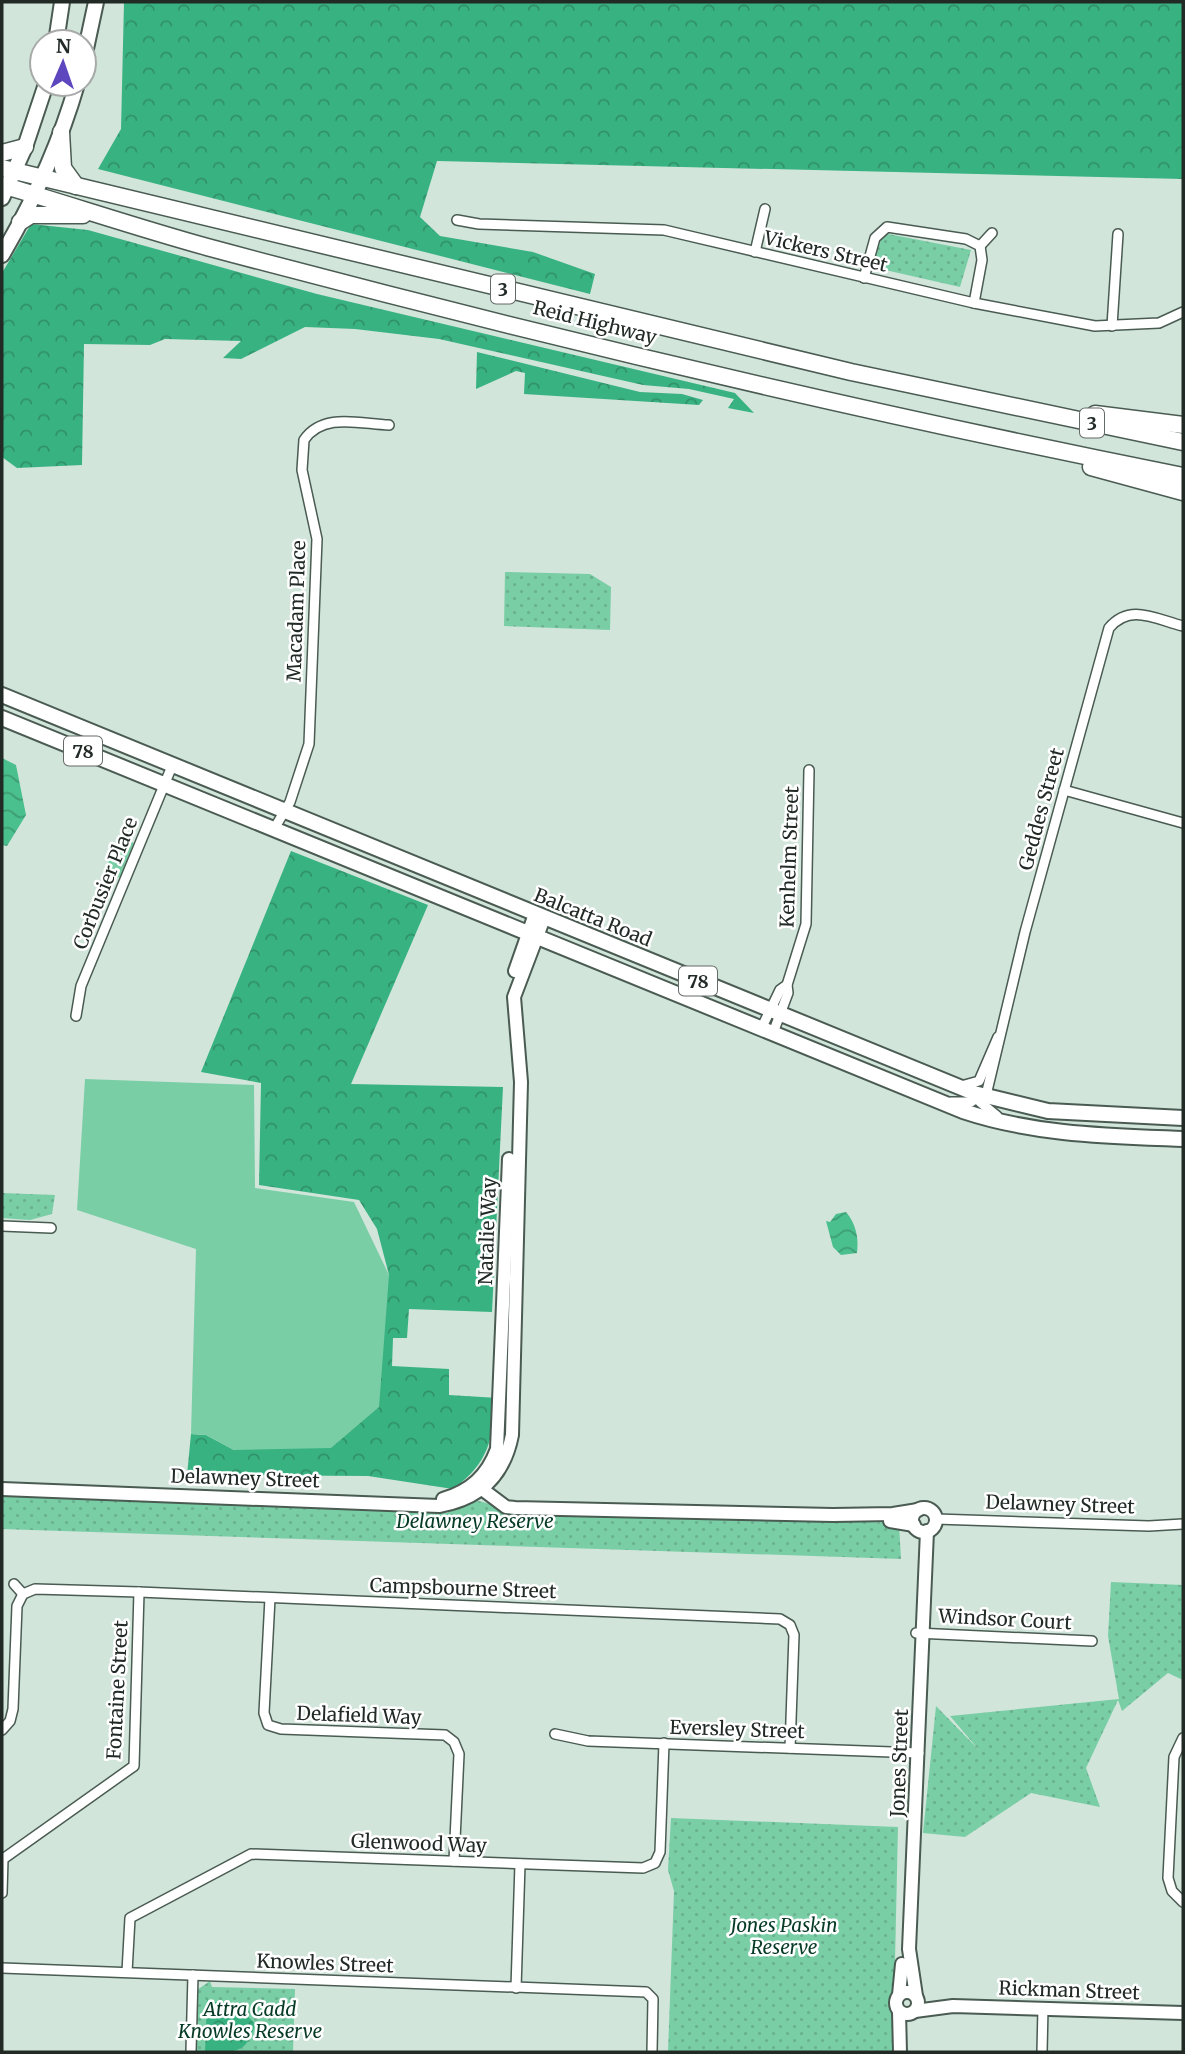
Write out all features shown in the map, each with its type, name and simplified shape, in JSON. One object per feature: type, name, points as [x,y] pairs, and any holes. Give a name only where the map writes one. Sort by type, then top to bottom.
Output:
[{"type":"highway","points":[[61,132],[62,168],[76,186]]},
{"type":"highway","points":[[2,153],[25,147]]},
{"type":"highway","name":"Reid Highway","points":[[8,170],[839,369],[1183,442]]},
{"type":"highway","name":"Reid Highway","points":[[4,190],[34,194],[205,246],[838,403],[1004,440],[1183,475]]},
{"type":"highway","points":[[20,222],[25,218],[40,215],[106,216]]},
{"type":"highway","points":[[1002,405],[1183,425]]},
{"type":"highway","points":[[1004,440],[1183,492]]},
{"type":"main road","points":[[58,28],[62,2]]},
{"type":"main road","points":[[90,28],[96,2]]},
{"type":"main road","points":[[4,190],[8,170],[25,147],[41,98]]},
{"type":"main road","points":[[2,255],[34,194],[72,98]]},
{"type":"main road","name":"Balcatta Road","points":[[2,695],[957,1087],[1082,1115],[1183,1118]]},
{"type":"main road","name":"Balcatta Road","points":[[2,718],[936,1100],[1015,1126],[1082,1135],[1183,1139]]},
{"type":"street","points":[[755,252],[765,209]]},
{"type":"street","name":"Vickers Street","points":[[457,220],[479,224],[664,230],[974,303],[1095,326],[1159,323],[1183,312]]},
{"type":"street","points":[[864,278],[875,238],[887,227],[966,239],[980,246]]},
{"type":"street","points":[[980,246],[992,233]]},
{"type":"street","points":[[1112,326],[1118,234]]},
{"type":"street","points":[[974,303],[982,260],[980,246]]},
{"type":"street","name":"Macadam Place","points":[[274,829],[285,812],[301,775],[310,730],[317,539],[302,470],[304,440],[319,424],[331,422],[389,425]]},
{"type":"street","name":"Geddes Street","points":[[984,1093],[1109,628],[1119,616],[1135,613],[1183,626]]},
{"type":"street","name":"Corbusier Place","points":[[76,1016],[81,986],[172,766]]},
{"type":"street","name":"Kenhelm Street","points":[[767,1031],[775,1013],[780,990],[787,985],[806,924],[809,769]]},
{"type":"street","points":[[1064,790],[1183,823]]},
{"type":"street","name":"Natalie Way","points":[[482,1484],[508,1453],[512,1435],[521,1082],[514,997],[540,916]]},
{"type":"street","points":[[936,1100],[960,1103],[984,1093],[989,1111],[1015,1126]]},
{"type":"street","points":[[2,1227],[51,1228]]},
{"type":"street","points":[[482,1484],[506,1507],[833,1515],[930,1510],[936,1519],[932,1528],[920,1529],[833,1515]]},
{"type":"street","name":"Delawney Street","points":[[2,1489],[446,1505],[482,1484]]},
{"type":"street","name":"Jones Street","points":[[907,2052],[912,2007],[909,1949],[920,1633],[920,1529],[913,1515],[918,1510]]},
{"type":"street","name":"Delawney Street","points":[[936,1519],[1149,1526],[1183,1524]]},
{"type":"street","points":[[2,1730],[10,1721],[13,1709],[17,1606],[23,1594],[14,1584]]},
{"type":"street","name":"Campsbourne Street","points":[[23,1594],[35,1589],[139,1592],[780,1619],[790,1625],[794,1636],[790,1748]]},
{"type":"street","name":"Fontaine Street","points":[[2,1893],[3,1859],[134,1766],[139,1592]]},
{"type":"street","name":"Delafield Way","points":[[270,1598],[264,1713],[268,1725],[281,1729],[445,1735],[454,1742],[459,1754],[454,1861]]},
{"type":"street","name":"Windsor Court","points":[[920,1633],[1092,1640]]},
{"type":"street","name":"Eversley Street","points":[[555,1734],[588,1741],[916,1753]]},
{"type":"street","points":[[1183,1738],[1174,1757],[1168,1878],[1172,1891],[1183,1902]]},
{"type":"street","name":"Glenwood Way","points":[[127,1972],[130,1918],[251,1854],[643,1868],[654,1863],[660,1852],[664,1743]]},
{"type":"street","name":"Jones Street","points":[[912,2007],[895,2004],[903,1981],[916,1753]]},
{"type":"street","points":[[516,1988],[520,1864]]},
{"type":"street","name":"Knowles Street","points":[[2,1968],[646,1992],[653,1999],[652,2052]]},
{"type":"street","points":[[191,2052],[193,1975]]},
{"type":"street","name":"Jones Street","points":[[900,2052],[912,2007]]},
{"type":"street","name":"Rickman Street","points":[[912,2007],[1183,2013]]},
{"type":"street","points":[[1042,2052],[1043,2008]]},
{"type":"green space","points":[[124,2],[1183,2],[1183,179],[437,161],[420,217],[440,236],[533,252],[595,274],[590,294],[98,169],[121,129]]},
{"type":"green space","points":[[31,224],[88,230],[317,294],[735,393],[754,413],[728,408],[734,399],[689,389],[643,385],[439,339],[355,329],[305,327],[241,359],[223,358],[241,341],[165,339],[150,345],[84,344],[82,465],[17,468],[2,457],[2,273]]},
{"type":"green space","points":[[883,233],[971,250],[960,287],[872,267]]},
{"type":"green space","points":[[477,352],[640,392],[682,394],[703,400],[699,405],[524,394],[525,373],[516,371],[476,389]]},
{"type":"green space","points":[[505,572],[590,574],[611,587],[610,630],[504,626]]},
{"type":"green space","points":[[120,836],[130,839],[134,844],[121,877],[113,878],[112,870],[106,867]]},
{"type":"green space","points":[[291,851],[428,905],[351,1084],[503,1087],[492,1312],[409,1309],[407,1338],[393,1338],[392,1366],[449,1369],[449,1395],[498,1398],[487,1449],[475,1469],[453,1489],[368,1476],[187,1475],[191,1434],[206,1435],[234,1450],[389,1275],[377,1229],[359,1200],[259,1185],[261,1083],[201,1072]]},
{"type":"green space","points":[[85,1079],[254,1085],[255,1188],[354,1202],[389,1275],[379,1407],[331,1448],[234,1450],[206,1435],[191,1434],[196,1249],[77,1210]]},
{"type":"green space","points":[[2,1193],[55,1195],[52,1214],[30,1220],[2,1218]]},
{"type":"green space","name":"Delawney Reserve","points":[[2,1492],[180,1503],[447,1513],[460,1504],[479,1501],[500,1509],[899,1523],[901,1559],[2,1529]]},
{"type":"green space","points":[[1111,1582],[1183,1585],[1183,1680],[1168,1673],[1122,1711],[1118,1700],[1086,1768],[1100,1807],[1031,1793],[965,1837],[923,1833],[936,1706],[979,1750],[950,1716],[1119,1699],[1108,1636]]},
{"type":"green space","name":"Jones Paskin Reserve","points":[[671,1818],[898,1827],[893,2052],[668,2052],[674,1891],[668,1870]]},
{"type":"green space","name":"Attra Cadd Knowles Reserve","points":[[210,1981],[212,1987],[295,1989],[293,2052],[196,2052],[197,1990]]},
{"type":"green space","points":[[207,1999],[243,2011],[255,2024],[244,2046],[232,2051],[205,2052]]},
{"type":"water","points":[[2,758],[16,765],[26,815],[7,846],[2,845]]},
{"type":"water","points":[[846,1212],[856,1231],[857,1253],[841,1255],[833,1247],[826,1221],[830,1222],[836,1214]]}]
